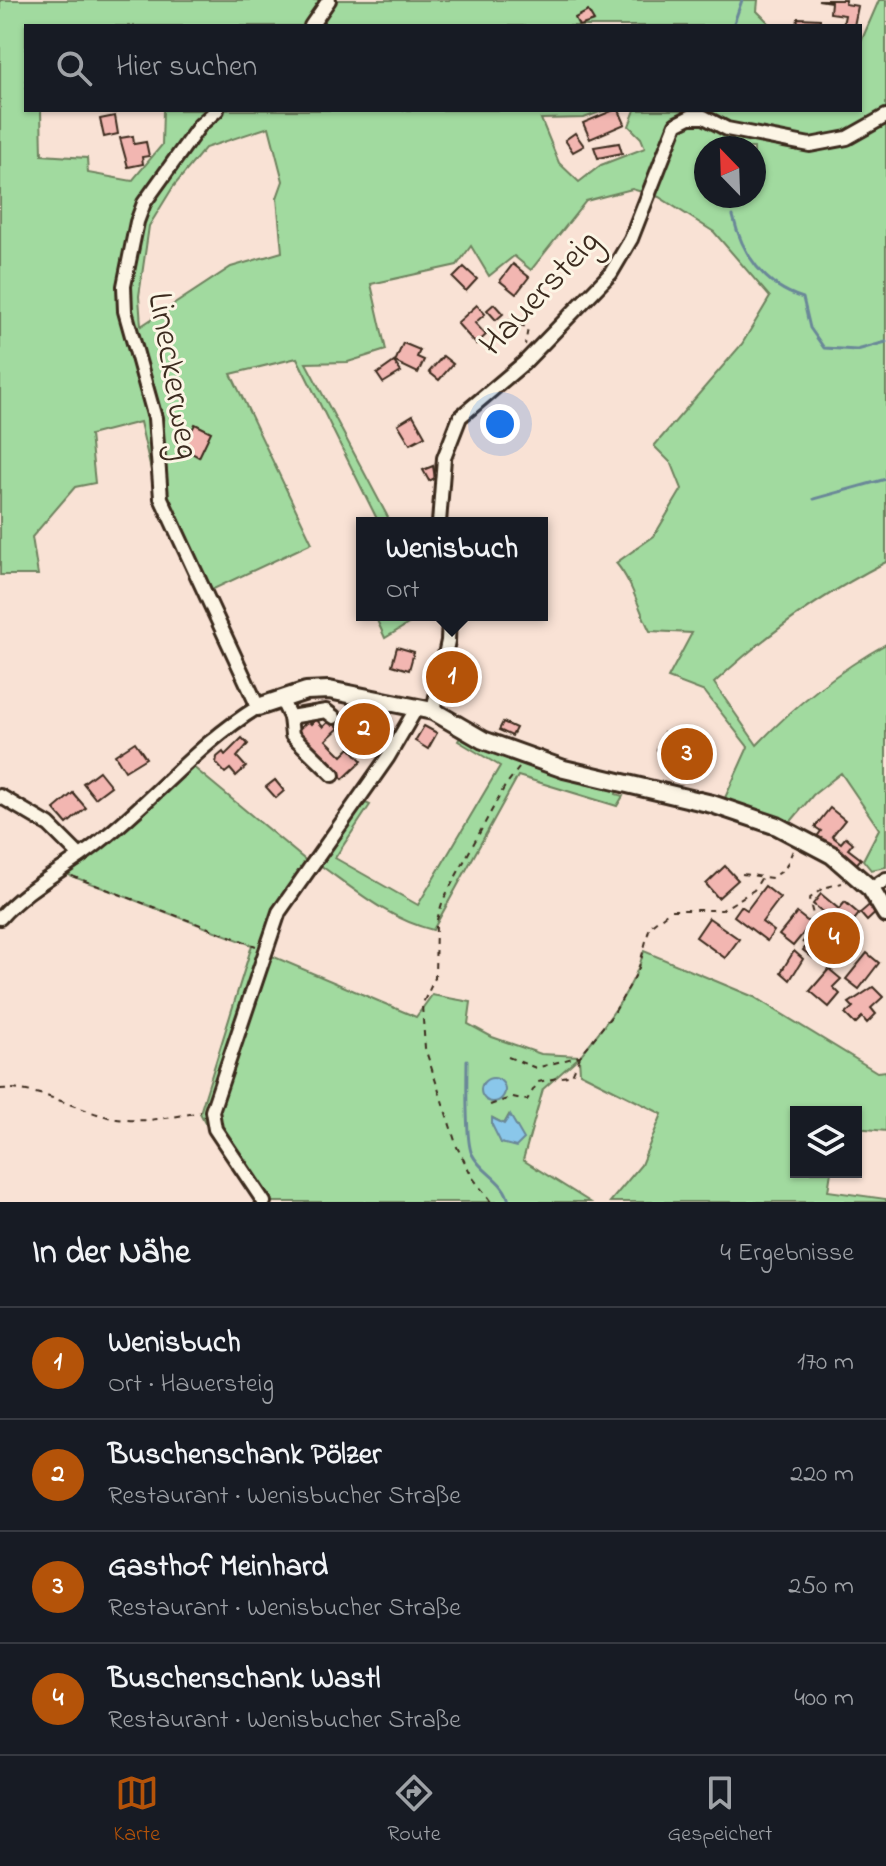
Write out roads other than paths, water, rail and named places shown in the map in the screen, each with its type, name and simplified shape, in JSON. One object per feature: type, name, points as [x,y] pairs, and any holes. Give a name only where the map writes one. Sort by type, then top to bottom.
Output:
[{"type":"street","points":[[312,24],[329,0]]},
{"type":"street","name":"Lineckerweg","points":[[215,112],[200,125],[144,203],[124,286],[125,311],[155,418],[161,498],[258,707]]},
{"type":"street","name":"Hauersteig","points":[[439,517],[444,458],[460,417],[524,363],[611,273],[631,239],[676,124],[690,117],[704,117],[727,129],[810,145],[847,138],[886,116]]},
{"type":"street","points":[[264,1202],[215,1129],[212,1111],[228,1073],[264,949],[279,912],[424,710],[448,641],[449,621]]},
{"type":"street","points":[[2,911],[125,822],[195,754],[258,707],[281,699],[329,690],[424,710],[483,740],[564,769],[712,804],[798,836],[832,855],[865,884],[886,914]]},
{"type":"street","points":[[281,699],[290,717],[292,735],[333,775]]},
{"type":"street","points":[[290,717],[326,711],[334,717]]},
{"type":"street","points":[[0,796],[49,825],[80,856]]},
{"type":"street","points":[[865,884],[886,879]]},
{"type":"water","points":[[493,1078],[502,1081],[505,1090],[502,1099],[493,1102],[484,1099],[481,1090],[484,1081]]},
{"type":"water","points":[[510,1115],[524,1139],[516,1147],[501,1143],[492,1125],[492,1118],[504,1124]]},
{"type":"waterway","points":[[734,24],[742,0]]},
{"type":"waterway","points":[[733,216],[742,243],[757,267],[777,285],[803,298],[810,328],[824,348],[857,350],[886,342]]},
{"type":"waterway","points":[[814,499],[886,479]]},
{"type":"waterway","points":[[467,1060],[468,1136],[472,1154],[503,1188],[509,1202]]},
{"type":"place","name":"Wenisbuch","points":[[452,677]]},
{"type":"place","name":"Buschenschank Pölzer","points":[[364,729]]},
{"type":"place","name":"Gasthof Meinhard","points":[[687,754]]},
{"type":"place","name":"Buschenschank Wastl","points":[[834,938]]}]
